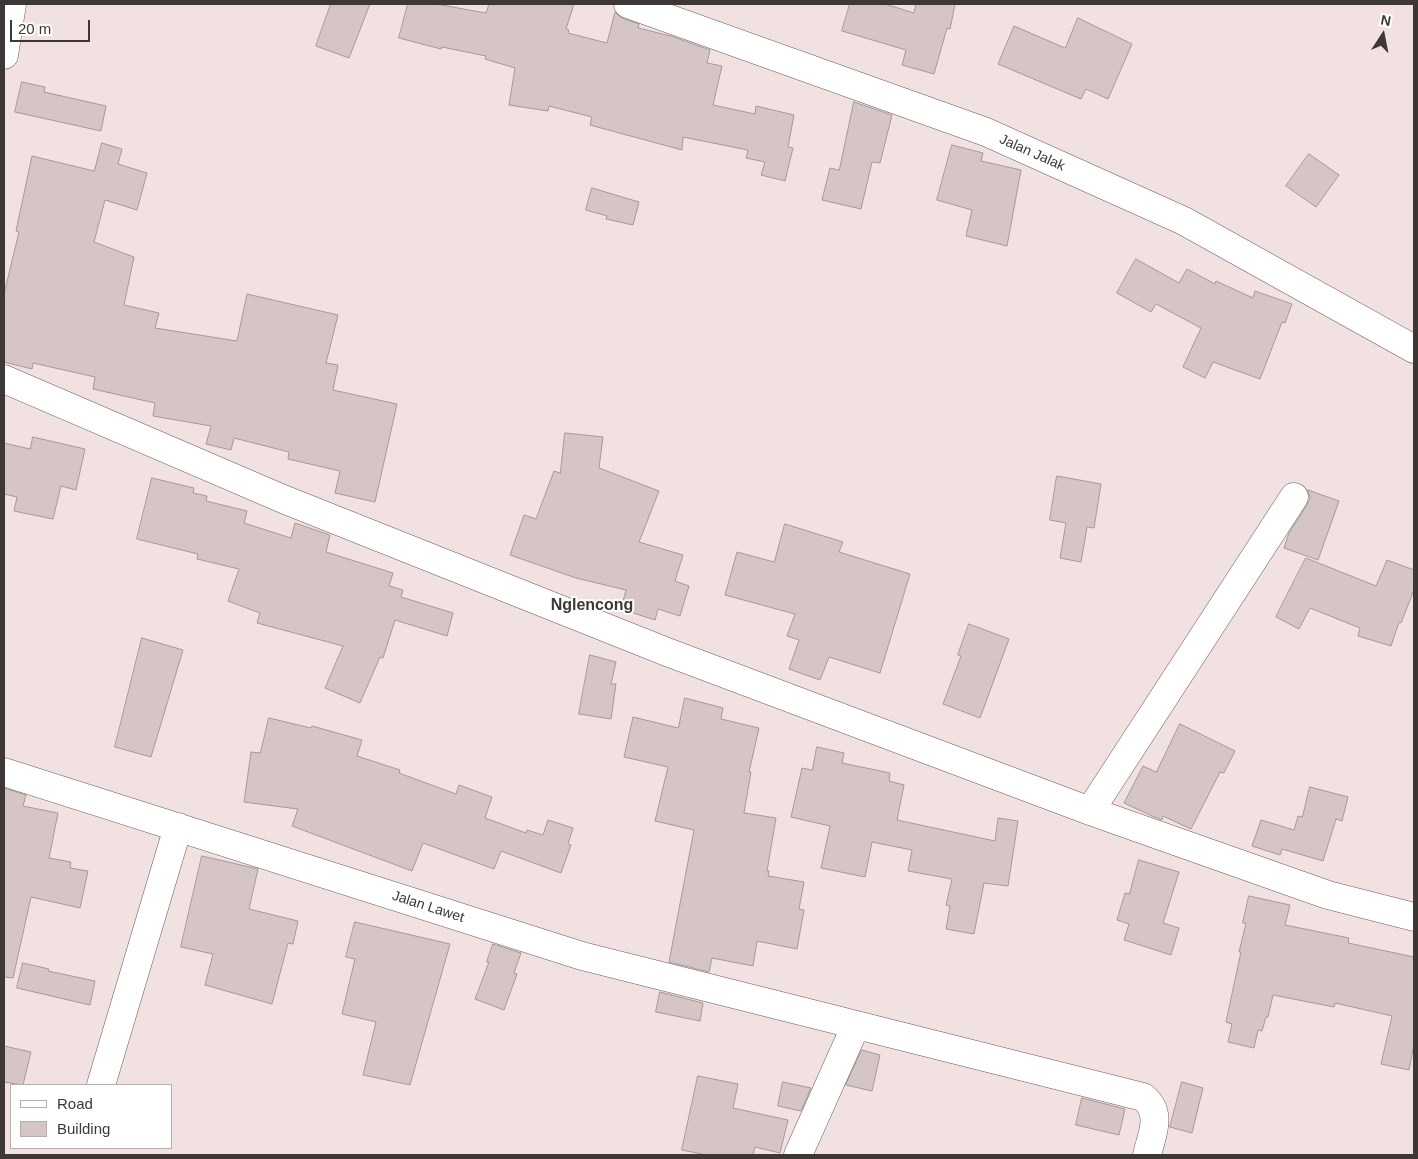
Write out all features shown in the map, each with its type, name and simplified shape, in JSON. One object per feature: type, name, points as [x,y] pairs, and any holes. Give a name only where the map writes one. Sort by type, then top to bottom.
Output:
[{"type":"street","points":[[4,55],[12,4]]},
{"type":"street","name":"Jalan Jalak","points":[[628,4],[986,132],[1184,221],[1414,349]]},
{"type":"street","points":[[4,379],[283,499],[640,641],[1090,811],[1328,895],[1414,917]]},
{"type":"street","points":[[1090,811],[1294,497]]},
{"type":"street","name":"Jalan Lawet","points":[[4,772],[582,956],[1143,1097],[1153,1109],[1156,1120],[1147,1155]]},
{"type":"street","points":[[101,1084],[178,827]]},
{"type":"street","points":[[798,1155],[856,1025]]},
{"type":"building","points":[[331,4],[370,4],[349,58],[316,46]]},
{"type":"building","points":[[408,4],[436,4],[486,13],[489,4],[574,4],[566,29],[569,30],[568,33],[607,43],[615,12],[622,18],[639,24],[638,28],[671,36],[710,50],[707,63],[722,66],[713,105],[755,114],[756,106],[794,115],[788,147],[793,148],[785,181],[761,175],[765,162],[746,158],[748,150],[683,137],[682,150],[590,125],[592,117],[549,106],[548,111],[509,105],[515,68],[485,59],[486,56],[442,47],[441,49],[399,38]]},
{"type":"building","points":[[850,4],[885,4],[914,13],[916,4],[955,4],[950,29],[947,28],[934,74],[902,65],[906,50],[842,31]]},
{"type":"building","points":[[1078,18],[1132,44],[1108,99],[1086,89],[1081,99],[998,64],[1014,26],[1065,48]]},
{"type":"building","points":[[22,82],[45,87],[44,92],[106,106],[101,131],[15,112]]},
{"type":"building","points":[[854,102],[892,115],[880,163],[872,162],[861,209],[822,200],[830,168],[839,170]]},
{"type":"building","points":[[102,143],[122,149],[118,164],[147,173],[137,210],[105,200],[94,242],[134,257],[124,305],[159,313],[155,328],[237,341],[247,294],[338,315],[326,363],[338,365],[333,390],[397,404],[375,502],[335,493],[340,471],[288,459],[289,452],[234,438],[231,450],[206,444],[211,426],[153,416],[155,403],[93,389],[95,377],[33,363],[32,369],[4,362],[4,294],[19,232],[16,231],[32,156],[94,171]]},
{"type":"building","points":[[952,145],[983,153],[981,161],[1021,170],[1007,246],[966,236],[972,210],[937,200]]},
{"type":"building","points":[[1309,154],[1339,175],[1316,207],[1286,186]]},
{"type":"building","points":[[592,188],[639,202],[633,225],[606,219],[607,216],[586,210]]},
{"type":"building","points":[[1136,259],[1179,283],[1187,269],[1215,284],[1216,281],[1253,298],[1255,291],[1292,304],[1285,323],[1282,322],[1260,379],[1213,362],[1205,378],[1183,367],[1201,328],[1156,304],[1151,312],[1117,293]]},
{"type":"building","points":[[565,433],[603,437],[599,468],[659,491],[639,542],[683,555],[675,581],[689,586],[680,616],[658,609],[655,620],[621,609],[626,590],[576,578],[510,555],[524,515],[536,519],[554,471],[560,473]]},
{"type":"building","points":[[33,437],[85,449],[76,490],[61,486],[53,519],[14,511],[17,497],[4,494],[4,443],[30,449]]},
{"type":"building","points":[[1057,476],[1101,484],[1094,528],[1087,527],[1081,562],[1060,558],[1066,523],[1050,520]]},
{"type":"building","points":[[152,478],[194,488],[193,493],[207,496],[206,501],[247,511],[244,523],[291,538],[295,523],[330,535],[326,552],[393,573],[389,586],[403,590],[401,597],[453,613],[447,636],[395,620],[383,658],[380,657],[360,703],[325,688],[343,646],[257,623],[260,613],[228,601],[239,569],[197,559],[198,554],[137,539]]},
{"type":"building","points":[[1308,490],[1339,501],[1318,560],[1284,548],[1289,533],[1310,498]]},
{"type":"building","points":[[785,524],[843,542],[839,552],[910,574],[880,673],[829,657],[820,680],[789,669],[799,640],[787,636],[795,614],[725,595],[737,552],[774,562]]},
{"type":"building","points":[[1306,558],[1376,586],[1387,560],[1414,570],[1414,590],[1401,623],[1399,622],[1391,646],[1358,636],[1360,628],[1310,608],[1299,629],[1276,617]]},
{"type":"building","points":[[969,624],[1009,639],[980,718],[943,704],[961,656],[958,655]]},
{"type":"building","points":[[142,638],[183,650],[151,757],[115,747]]},
{"type":"building","points":[[590,655],[616,662],[611,684],[616,684],[611,719],[579,714]]},
{"type":"building","points":[[685,698],[723,708],[721,719],[759,728],[749,772],[751,772],[744,813],[776,818],[767,871],[769,871],[768,876],[804,882],[799,909],[804,910],[797,949],[757,941],[753,966],[712,958],[709,972],[669,962],[694,830],[655,821],[668,767],[624,757],[633,717],[678,728]]},
{"type":"building","points":[[269,718],[311,728],[312,726],[362,740],[357,756],[400,770],[399,773],[456,794],[459,785],[492,797],[485,818],[526,833],[527,830],[543,835],[548,820],[573,828],[568,844],[571,845],[561,873],[501,851],[494,869],[423,843],[412,871],[292,826],[298,809],[244,802],[251,752],[260,753]]},
{"type":"building","points":[[1180,724],[1235,751],[1224,773],[1220,772],[1191,829],[1163,816],[1162,820],[1124,803],[1143,766],[1156,772]]},
{"type":"building","points":[[817,747],[844,753],[842,763],[890,773],[889,781],[904,785],[897,820],[995,841],[998,818],[1018,821],[1008,886],[984,883],[974,934],[946,929],[950,906],[946,905],[952,879],[908,871],[912,850],[872,842],[865,877],[821,868],[830,826],[791,817],[802,768],[812,770]]},
{"type":"building","points":[[1310,787],[1348,797],[1342,821],[1336,819],[1323,861],[1282,849],[1280,855],[1252,846],[1261,820],[1294,830],[1298,816],[1302,817]]},
{"type":"building","points":[[4,788],[26,795],[23,806],[58,813],[49,858],[71,862],[70,868],[88,871],[80,908],[31,897],[13,978],[4,977]]},
{"type":"building","points":[[202,856],[258,869],[249,909],[298,921],[293,944],[288,943],[272,1004],[205,985],[213,954],[181,947]]},
{"type":"building","points":[[1139,860],[1179,872],[1163,923],[1179,928],[1171,955],[1124,940],[1129,924],[1117,920],[1125,893],[1129,894]]},
{"type":"building","points":[[1249,896],[1290,905],[1285,925],[1349,938],[1348,943],[1414,957],[1414,1044],[1409,1070],[1381,1064],[1392,1016],[1335,1003],[1334,1007],[1273,995],[1268,1017],[1266,1017],[1262,1031],[1258,1030],[1254,1048],[1228,1042],[1232,1024],[1226,1022],[1241,952],[1239,952],[1246,923],[1243,923]]},
{"type":"building","points":[[355,922],[450,944],[410,1085],[363,1075],[376,1022],[342,1014],[355,959],[346,957]]},
{"type":"building","points":[[493,944],[521,953],[514,973],[517,974],[504,1010],[475,999],[489,962],[487,962]]},
{"type":"building","points":[[23,963],[49,969],[48,971],[95,981],[90,1005],[17,988]]},
{"type":"building","points":[[660,992],[703,1003],[700,1021],[656,1012]]},
{"type":"building","points":[[4,1046],[31,1052],[23,1084],[4,1082]]},
{"type":"building","points":[[862,1050],[880,1055],[872,1091],[846,1085]]},
{"type":"building","points":[[698,1076],[738,1084],[733,1108],[788,1120],[780,1153],[755,1147],[753,1155],[707,1155],[682,1150]]},
{"type":"building","points":[[783,1082],[811,1088],[801,1111],[778,1106]]},
{"type":"building","points":[[1182,1082],[1203,1088],[1192,1133],[1170,1127]]},
{"type":"building","points":[[1082,1098],[1125,1109],[1119,1135],[1076,1125]]},
{"type":"district","name":"Nglencong","points":[[592,606]]}]
